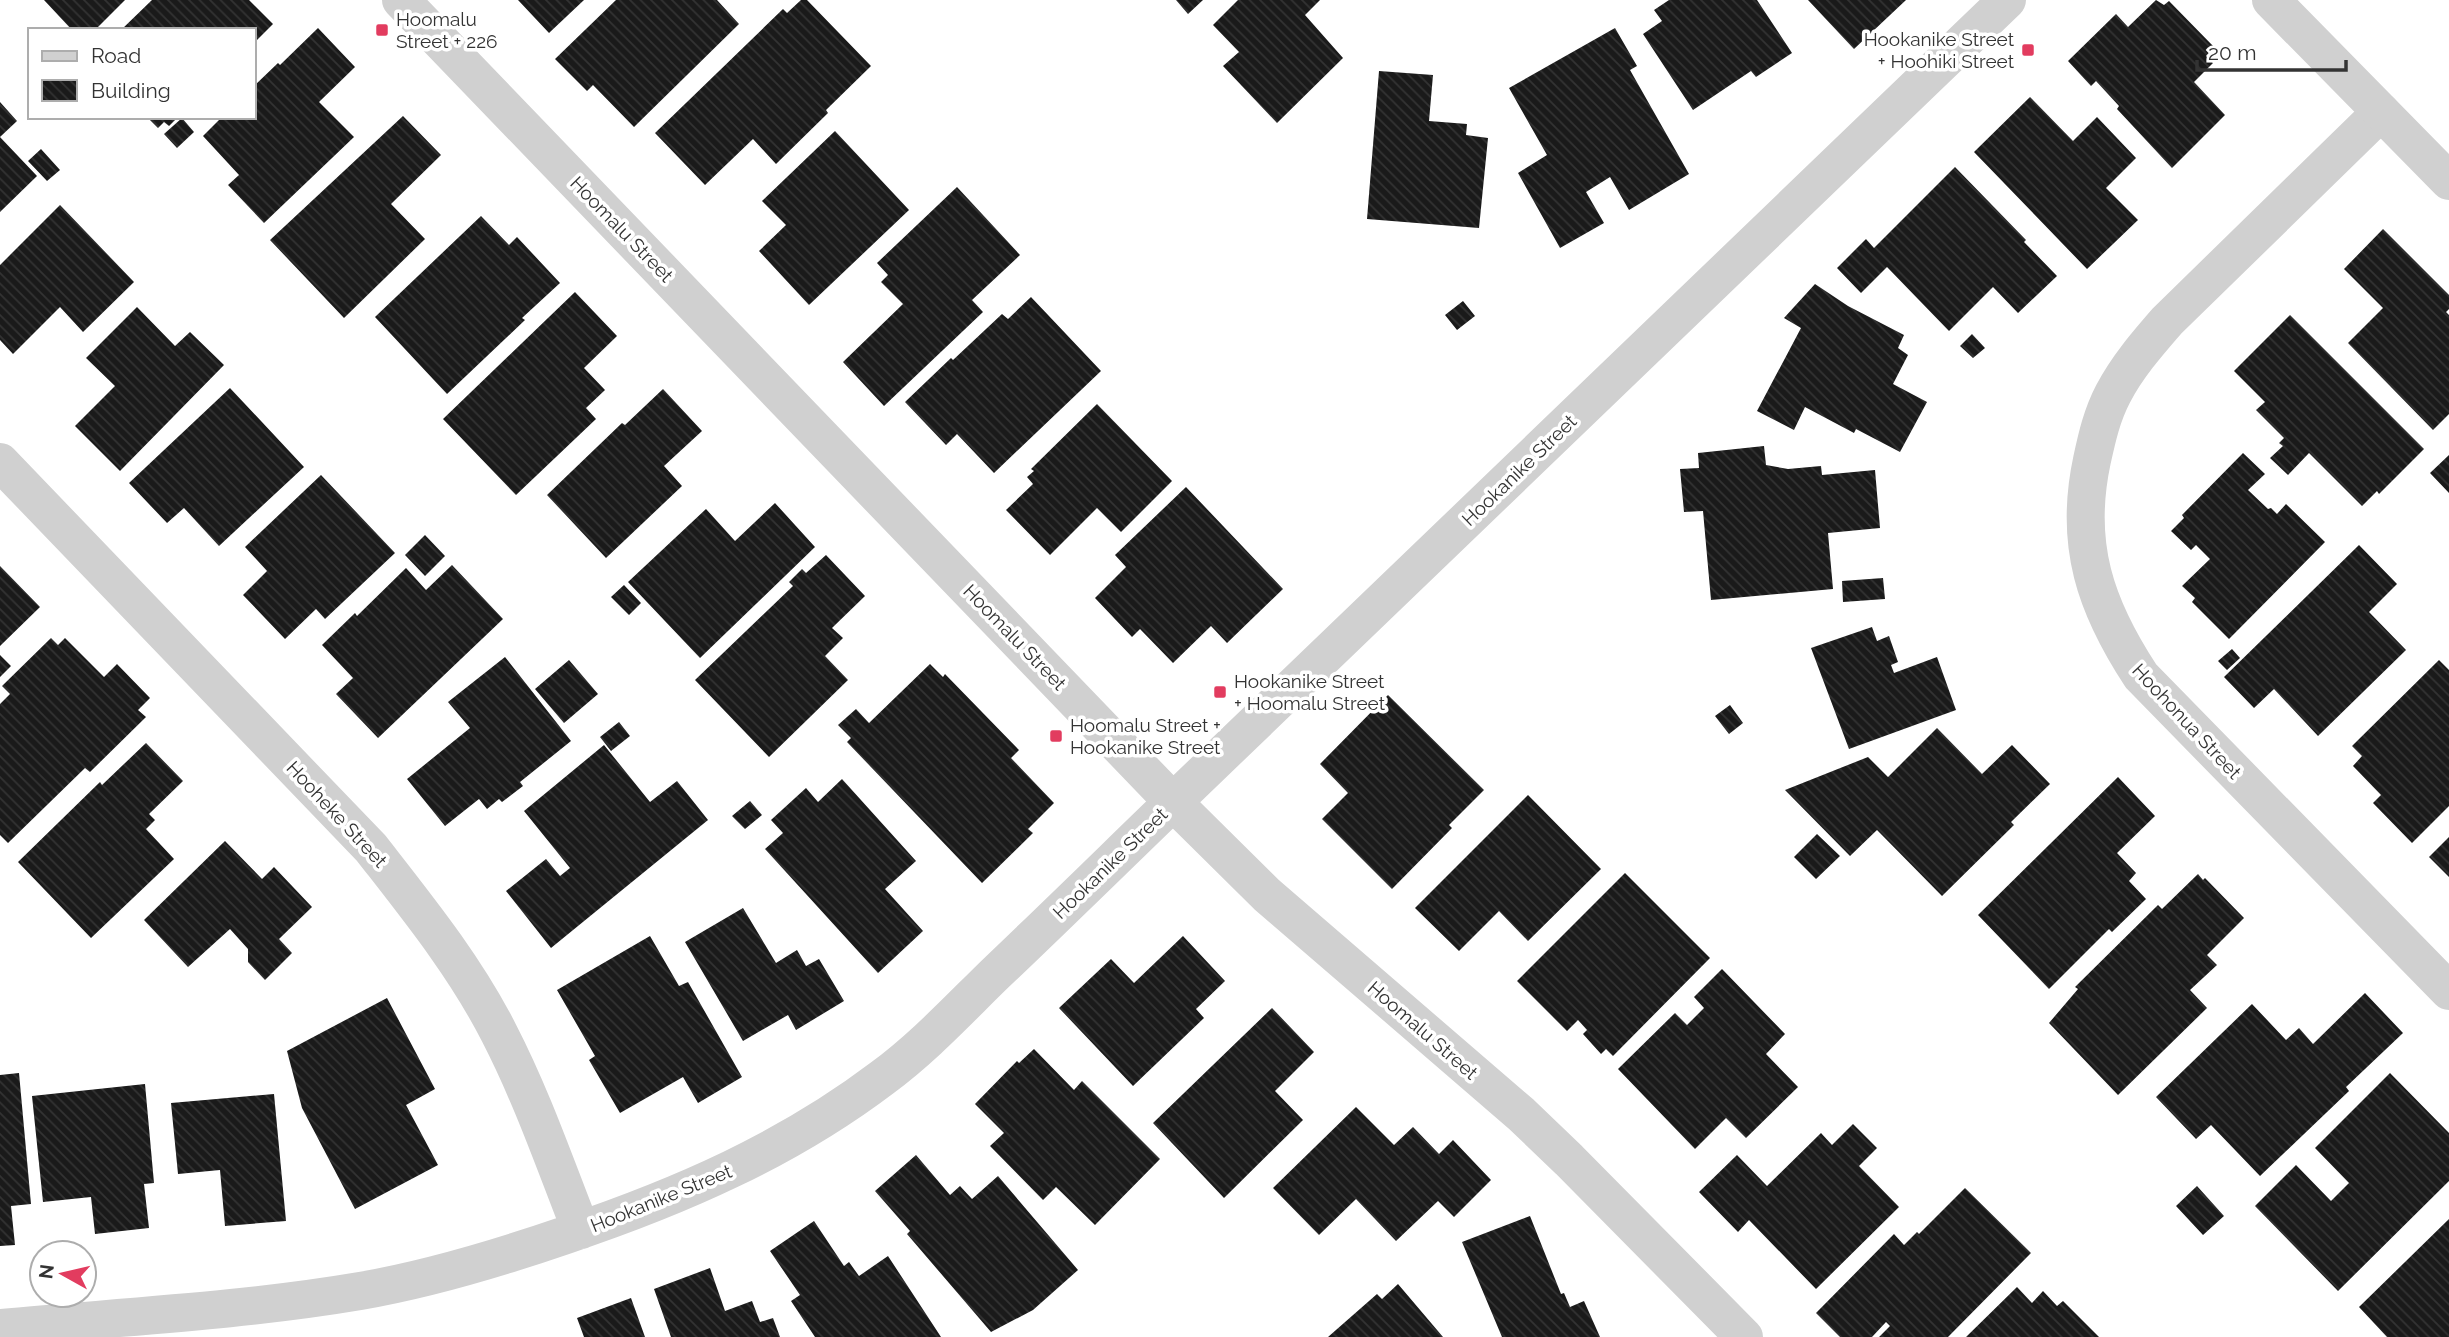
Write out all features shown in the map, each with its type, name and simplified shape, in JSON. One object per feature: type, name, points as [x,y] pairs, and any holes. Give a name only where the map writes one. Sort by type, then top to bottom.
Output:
[{"type":"street","name":"Hoomalu Street","points":[[401,0],[1173,802],[1266,895],[1521,1114],[1569,1160],[1728,1333]]},
{"type":"street","name":"Hookanike Street","points":[[0,1328],[359,1291],[503,1257],[711,1180],[779,1147],[840,1109],[885,1076],[936,1032],[2007,0]]},
{"type":"street","points":[[2271,0],[2449,181]]},
{"type":"street","name":"Hoohonua Street","points":[[2381,112],[2166,321],[2137,356],[2113,394],[2098,429],[2089,473],[2084,526],[2090,567],[2101,604],[2118,640],[2141,676],[2449,991]]},
{"type":"street","name":"Hooheke Street","points":[[0,462],[371,848],[419,909],[464,974],[498,1030],[528,1091],[581,1230]]},
{"type":"building","points":[[44,0],[125,0],[97,28],[70,28]]},
{"type":"building","points":[[152,0],[249,0],[273,24],[256,41],[256,28],[123,28]]},
{"type":"building","points":[[518,0],[584,0],[549,33]]},
{"type":"building","points":[[616,0],[717,0],[739,24],[634,127],[593,85],[587,91],[555,59]]},
{"type":"building","points":[[801,0],[807,0],[871,66],[776,164],[753,139],[705,185],[655,133],[783,9],[787,13]]},
{"type":"building","points":[[1176,0],[1203,0],[1188,14]]},
{"type":"building","points":[[1238,0],[1320,0],[1305,15],[1343,58],[1277,123],[1223,66],[1239,52],[1213,25]]},
{"type":"building","points":[[1669,0],[1757,0],[1792,53],[1756,77],[1751,71],[1693,110],[1643,34],[1662,21],[1654,10]]},
{"type":"building","points":[[1808,0],[1906,0],[1854,49]]},
{"type":"building","points":[[2156,0],[2164,5],[2169,1],[2214,47],[2206,56],[2213,63],[2194,82],[2225,115],[2172,168],[2117,109],[2119,106],[2096,81],[2091,86],[2068,61],[2116,14],[2128,27]]},
{"type":"building","points":[[318,28],[355,67],[319,102],[354,137],[264,223],[228,185],[239,175],[203,136],[220,119],[256,119],[256,84],[278,63],[280,65]]},
{"type":"building","points":[[1615,28],[1637,66],[1630,70],[1689,174],[1629,210],[1610,177],[1586,192],[1604,223],[1560,248],[1518,173],[1547,155],[1509,88]]},
{"type":"building","points":[[1379,71],[1433,75],[1429,121],[1467,124],[1466,135],[1488,138],[1479,228],[1367,219]]},
{"type":"building","points":[[2030,97],[2073,141],[2097,117],[2136,158],[2106,188],[2138,220],[2087,269],[1974,152]]},
{"type":"building","points":[[0,102],[17,121],[0,137]]},
{"type":"building","points":[[403,116],[441,155],[391,204],[425,239],[344,318],[270,240]]},
{"type":"building","points":[[149,119],[176,119],[169,126],[164,122],[158,128]]},
{"type":"building","points":[[181,119],[194,132],[177,148],[164,134]]},
{"type":"building","points":[[835,131],[909,210],[809,305],[759,251],[786,225],[762,201]]},
{"type":"building","points":[[0,137],[37,176],[0,212]]},
{"type":"building","points":[[41,149],[60,170],[47,181],[28,161]]},
{"type":"building","points":[[1955,167],[2057,276],[2018,313],[1993,287],[1949,331],[1887,267],[1861,293],[1837,268],[1866,239],[1874,248]]},
{"type":"building","points":[[957,187],[1020,255],[972,300],[983,312],[884,406],[843,362],[903,304],[881,282],[888,275],[877,263]]},
{"type":"building","points":[[60,205],[134,282],[83,332],[60,307],[13,354],[0,340],[0,265]]},
{"type":"building","points":[[481,216],[509,245],[517,237],[560,283],[447,394],[375,317]]},
{"type":"building","points":[[2383,229],[2449,295],[2449,309],[2446,312],[2449,315],[2449,414],[2433,430],[2348,343],[2383,308],[2344,269]]},
{"type":"building","points":[[1815,284],[1848,306],[1904,335],[1898,348],[1908,355],[1893,384],[1927,402],[1900,452],[1856,429],[1854,433],[1805,407],[1794,430],[1757,411],[1801,328],[1784,318]]},
{"type":"building","points":[[575,292],[617,336],[584,368],[605,390],[586,408],[596,419],[516,495],[443,419]]},
{"type":"building","points":[[1031,297],[1101,371],[994,473],[957,434],[946,445],[905,402],[1002,314],[1008,319]]},
{"type":"building","points":[[1463,301],[1475,316],[1457,330],[1445,315]]},
{"type":"building","points":[[137,307],[175,346],[190,332],[224,365],[120,471],[75,426],[115,386],[86,358]]},
{"type":"building","points":[[2290,315],[2424,449],[2379,494],[2377,491],[2362,506],[2309,453],[2288,475],[2270,458],[2283,446],[2279,443],[2284,438],[2256,410],[2265,402],[2234,371]]},
{"type":"building","points":[[1972,334],[1985,348],[1973,358],[1960,346]]},
{"type":"building","points":[[230,388],[304,467],[219,546],[184,508],[167,523],[129,483]]},
{"type":"building","points":[[663,389],[702,431],[664,466],[682,486],[606,558],[547,495],[622,423],[625,425]]},
{"type":"building","points":[[1097,404],[1172,481],[1121,532],[1097,508],[1050,555],[1006,510],[1033,484],[1027,477],[1034,471],[1031,469]]},
{"type":"building","points":[[1764,446],[1766,465],[1788,469],[1821,466],[1822,475],[1875,470],[1880,528],[1828,533],[1833,589],[1711,600],[1703,511],[1684,512],[1680,469],[1699,468],[1698,453]]},
{"type":"building","points":[[2243,453],[2265,474],[2248,490],[2277,514],[2286,504],[2325,542],[2229,639],[2192,602],[2195,598],[2182,586],[2210,559],[2196,545],[2191,550],[2171,531],[2184,518],[2182,515]]},
{"type":"building","points":[[2449,455],[2449,493],[2430,473]]},
{"type":"building","points":[[321,475],[395,553],[325,619],[316,609],[285,639],[243,595],[267,571],[245,547]]},
{"type":"building","points":[[1186,487],[1283,589],[1227,643],[1211,626],[1173,663],[1140,629],[1132,637],[1095,598],[1126,567],[1115,555]]},
{"type":"building","points":[[775,503],[815,547],[700,658],[628,582],[706,509],[735,541]]},
{"type":"building","points":[[425,535],[445,556],[425,576],[405,555]]},
{"type":"building","points":[[2359,545],[2397,584],[2369,612],[2406,650],[2318,736],[2274,689],[2254,708],[2224,677]]},
{"type":"building","points":[[826,555],[865,596],[832,628],[843,638],[825,656],[848,680],[769,757],[695,680],[793,586],[789,582],[802,569],[806,573]]},
{"type":"building","points":[[452,565],[503,619],[378,738],[336,694],[353,678],[322,645],[355,613],[357,616],[406,568],[426,590]]},
{"type":"building","points":[[0,566],[40,607],[0,646]]},
{"type":"building","points":[[1883,578],[1885,599],[1843,602],[1842,581]]},
{"type":"building","points":[[624,585],[641,603],[629,615],[611,597]]},
{"type":"building","points":[[1872,627],[1877,641],[1889,636],[1898,662],[1891,665],[1894,673],[1937,657],[1956,710],[1849,749],[1811,648]]},
{"type":"building","points":[[51,638],[58,645],[65,638],[104,677],[117,664],[150,698],[138,710],[146,717],[90,772],[85,768],[8,843],[0,835],[0,704],[10,694],[2,686]]},
{"type":"building","points":[[2232,649],[2240,658],[2227,670],[2218,661]]},
{"type":"building","points":[[0,655],[11,666],[0,677]]},
{"type":"building","points":[[505,657],[571,741],[520,782],[523,786],[502,802],[499,799],[487,809],[479,799],[445,826],[407,779],[470,728],[448,702]]},
{"type":"building","points":[[569,660],[598,694],[564,723],[535,689]]},
{"type":"building","points":[[2439,660],[2449,670],[2449,806],[2412,843],[2373,803],[2381,795],[2353,766],[2362,756],[2352,746]]},
{"type":"building","points":[[930,664],[943,677],[945,674],[1019,750],[1011,758],[1054,803],[1028,829],[1033,833],[982,883],[847,742],[851,738],[838,725],[856,709],[869,723]]},
{"type":"building","points":[[1388,695],[1484,790],[1449,825],[1452,828],[1392,889],[1322,819],[1348,793],[1320,764]]},
{"type":"building","points":[[1730,705],[1743,723],[1729,734],[1715,716]]},
{"type":"building","points":[[619,722],[630,736],[611,751],[600,737]]},
{"type":"building","points":[[1937,728],[1982,774],[2012,745],[2050,784],[2011,822],[2014,825],[1942,896],[1877,830],[1850,856],[1785,790],[1868,757],[1888,777]]},
{"type":"building","points":[[146,743],[183,781],[149,814],[155,820],[146,829],[174,859],[91,938],[18,862],[100,782],[102,785]]},
{"type":"building","points":[[604,745],[650,802],[677,781],[708,820],[551,948],[506,891],[546,859],[560,876],[570,868],[524,811]]},
{"type":"building","points":[[2118,777],[2155,816],[2117,853],[2136,873],[2129,881],[2146,899],[2112,932],[2109,929],[2049,989],[1978,915]]},
{"type":"building","points":[[842,779],[916,861],[885,889],[923,931],[878,973],[765,849],[783,833],[771,820],[806,788],[818,802]]},
{"type":"building","points":[[1528,795],[1601,869],[1528,941],[1499,911],[1459,951],[1415,908]]},
{"type":"building","points":[[750,801],[762,815],[745,829],[732,816]]},
{"type":"building","points":[[1817,834],[1840,856],[1816,879],[1794,857]]},
{"type":"building","points":[[2449,837],[2449,877],[2429,857]]},
{"type":"building","points":[[225,841],[262,879],[274,867],[312,907],[279,939],[292,953],[265,980],[248,962],[248,949],[230,929],[188,967],[144,920]]},
{"type":"building","points":[[1625,873],[1710,958],[1613,1056],[1606,1049],[1601,1054],[1583,1034],[1587,1030],[1578,1020],[1567,1031],[1517,981]]},
{"type":"building","points":[[2198,874],[2244,918],[2207,955],[2217,965],[2190,990],[2207,1008],[2118,1095],[2049,1023],[2078,989],[2075,987],[2158,905],[2162,909]]},
{"type":"building","points":[[743,908],[776,963],[797,950],[806,966],[819,959],[844,1001],[796,1030],[788,1015],[743,1041],[685,942]]},
{"type":"building","points":[[650,936],[679,986],[688,982],[742,1077],[698,1103],[683,1077],[620,1113],[589,1060],[595,1056],[557,990]]},
{"type":"building","points":[[1183,936],[1225,981],[1196,1009],[1204,1018],[1133,1086],[1059,1008],[1111,959],[1134,983]]},
{"type":"building","points":[[1722,969],[1785,1034],[1766,1054],[1798,1087],[1746,1138],[1726,1118],[1695,1149],[1618,1069],[1675,1013],[1687,1025],[1704,1008],[1694,997]]},
{"type":"building","points":[[2365,993],[2403,1033],[2346,1087],[2349,1091],[2260,1176],[2211,1125],[2196,1139],[2156,1097],[2252,1004],[2286,1040],[2299,1028],[2313,1044]]},
{"type":"building","points":[[387,998],[435,1089],[406,1105],[438,1165],[355,1209],[302,1108],[287,1051]]},
{"type":"building","points":[[1272,1008],[1314,1052],[1275,1091],[1303,1120],[1224,1198],[1153,1123]]},
{"type":"building","points":[[1034,1049],[1074,1090],[1082,1081],[1160,1159],[1095,1225],[1056,1187],[1043,1200],[990,1146],[1004,1133],[975,1104],[1017,1061],[1019,1063]]},
{"type":"building","points":[[19,1073],[31,1204],[11,1206],[15,1245],[0,1246],[0,1075]]},
{"type":"building","points":[[2390,1073],[2449,1133],[2449,1181],[2338,1291],[2255,1206],[2296,1165],[2331,1201],[2349,1183],[2315,1148]]},
{"type":"building","points":[[145,1084],[154,1183],[144,1184],[149,1228],[95,1234],[91,1197],[43,1202],[32,1096]]},
{"type":"building","points":[[274,1094],[286,1221],[225,1226],[220,1170],[178,1174],[171,1103]]},
{"type":"building","points":[[1356,1107],[1394,1145],[1413,1127],[1439,1154],[1453,1140],[1491,1180],[1454,1217],[1438,1201],[1396,1241],[1356,1199],[1319,1235],[1273,1188]]},
{"type":"building","points":[[1853,1124],[1877,1148],[1859,1166],[1899,1207],[1816,1289],[1749,1220],[1738,1232],[1699,1192],[1737,1155],[1767,1186],[1821,1133],[1832,1145]]},
{"type":"building","points":[[916,1155],[950,1195],[960,1186],[972,1199],[998,1176],[1078,1270],[1033,1310],[991,1332],[907,1234],[910,1231],[875,1191]]},
{"type":"building","points":[[2197,1186],[2224,1216],[2203,1235],[2176,1206]]},
{"type":"building","points":[[1965,1188],[2031,1253],[1948,1337],[1879,1337],[1890,1326],[1886,1322],[1872,1337],[1840,1337],[1816,1313],[1894,1234],[1904,1245],[1917,1232],[1919,1234]]},
{"type":"building","points":[[1530,1216],[1561,1294],[1564,1293],[1570,1307],[1584,1301],[1600,1337],[1502,1337],[1462,1242]]},
{"type":"building","points":[[2449,1219],[2449,1337],[2387,1337],[2359,1307]]},
{"type":"building","points":[[814,1221],[844,1266],[849,1262],[859,1276],[888,1256],[941,1337],[815,1337],[791,1301],[800,1295],[770,1251]]},
{"type":"building","points":[[710,1268],[725,1311],[752,1301],[760,1322],[773,1318],[780,1337],[671,1337],[654,1289]]},
{"type":"building","points":[[1398,1284],[1443,1337],[1328,1337],[1377,1294],[1382,1299]]},
{"type":"building","points":[[2017,1287],[2032,1303],[2043,1291],[2057,1306],[2063,1301],[2099,1337],[1966,1337]]},
{"type":"building","points":[[631,1298],[645,1337],[584,1337],[577,1318]]},
{"type":"place","name":"Hoomalu Street + 226","points":[[382,30]]},
{"type":"place","name":"Hookanike Street + Hoohiki Street","points":[[2028,50]]},
{"type":"place","name":"Hookanike Street + Hoomalu Street","points":[[1220,692]]},
{"type":"place","name":"Hoomalu Street + Hookanike Street","points":[[1056,736]]}]
